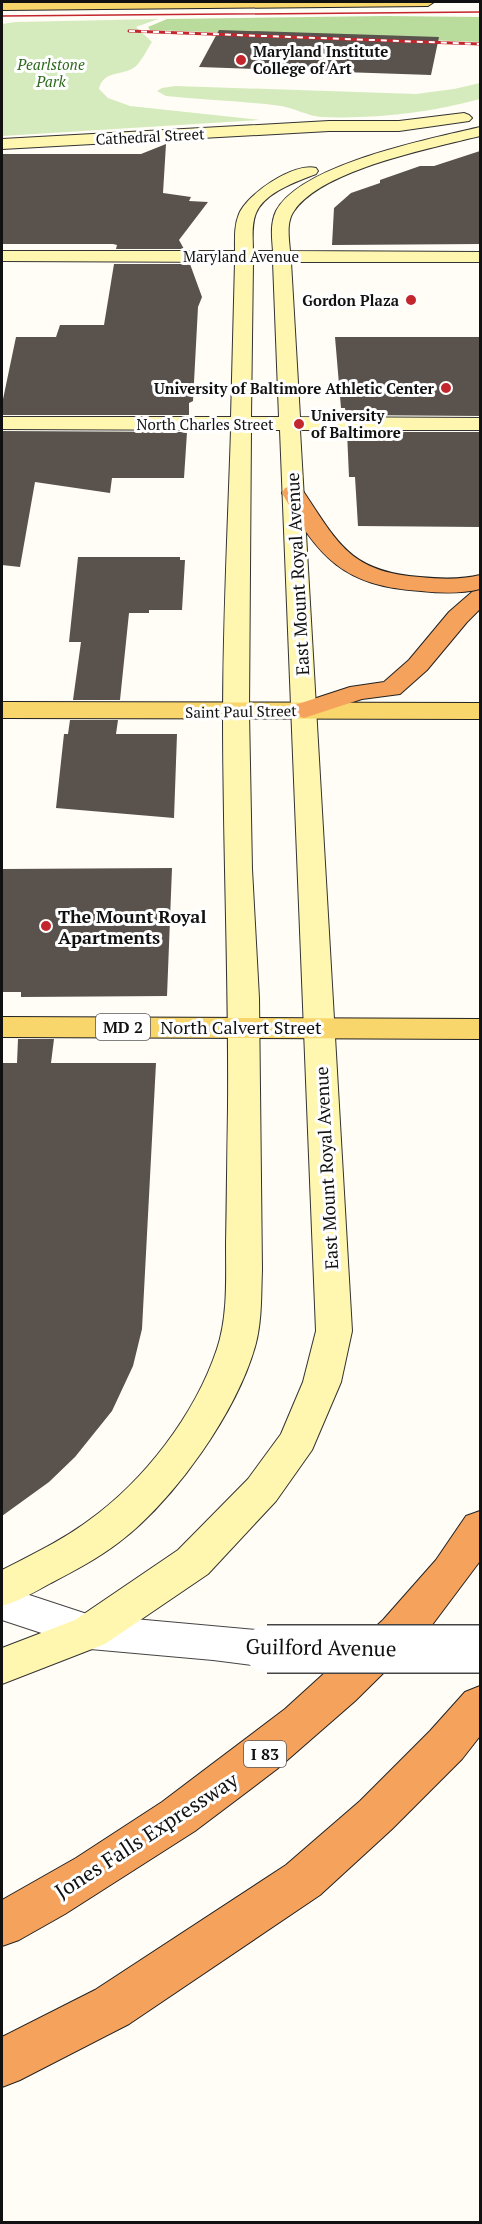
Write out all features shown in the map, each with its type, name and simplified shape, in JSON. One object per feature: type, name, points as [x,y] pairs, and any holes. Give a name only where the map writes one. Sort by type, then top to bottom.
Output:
[{"type":"highway","points":[[293,493],[321,540],[333,554],[357,569],[397,582],[451,585],[480,582]]},
{"type":"highway","points":[[304,710],[359,692],[391,689],[418,665],[458,617],[480,597]]},
{"type":"highway","name":"Jones Falls Expressway","points":[[2,1924],[64,1891],[133,1849],[218,1791],[284,1739],[421,1611],[471,1544],[480,1527]]},
{"type":"highway","points":[[2,2063],[112,2007],[303,1880],[376,1815],[446,1745],[480,1705]]},
{"type":"main road","points":[[2,6],[110,3],[428,2]]},
{"type":"main road","points":[[263,196],[319,167],[480,116]]},
{"type":"main road","name":"Cathedral Street","points":[[2,144],[329,126],[399,126],[480,116]]},
{"type":"main road","points":[[286,147],[286,136],[298,128]]},
{"type":"main road","name":"Cathedral Street","points":[[298,128],[422,135],[478,133]]},
{"type":"main road","name":"East Mount Royal Avenue","points":[[90,1632],[193,1562],[262,1490],[298,1440],[322,1382],[334,1331],[280,226],[286,209],[306,189],[323,179],[360,164],[478,133]]},
{"type":"main road","points":[[2,1589],[73,1553],[107,1530],[145,1493],[198,1424],[220,1386],[235,1351],[244,1307],[244,1028],[238,869],[236,712],[243,256],[246,219],[250,208],[263,196],[285,168]]},
{"type":"main road","name":"Maryland Avenue","points":[[2,256],[480,256]]},
{"type":"main road","name":"North Charles Street","points":[[2,423],[480,424]]},
{"type":"main road","name":"Saint Paul Street","points":[[2,710],[480,711]]},
{"type":"main road","name":"North Calvert Street","points":[[2,1026],[480,1029]]},
{"type":"main road","name":"Guilford Avenue","points":[[2,1666],[90,1632]]},
{"type":"street","name":"Guilford Avenue","points":[[2,1603],[90,1632],[213,1642],[267,1649],[480,1649]]},
{"type":"green space","points":[[480,17],[480,42],[150,30],[148,27],[167,19]]},
{"type":"green space","name":"Pearlstone Park","points":[[158,19],[136,27],[152,42],[135,67],[109,76],[101,83],[99,89],[108,98],[130,106],[260,120],[2,136],[2,24]]},
{"type":"green space","points":[[480,83],[480,99],[422,111],[361,117],[321,117],[281,106],[166,96],[157,91],[175,86],[416,94]]},
{"type":"building","points":[[219,30],[439,37],[431,75],[199,67]]},
{"type":"building","points":[[166,144],[163,193],[191,197],[189,201],[208,202],[179,240],[184,249],[116,249],[117,245],[113,244],[2,244],[2,154],[141,154]]},
{"type":"building","points":[[480,151],[480,244],[332,245],[334,208],[351,193],[420,166],[434,166]]},
{"type":"building","points":[[114,264],[190,264],[202,297],[198,307],[193,401],[189,403],[189,415],[2,415],[2,404],[16,337],[56,337],[60,325],[104,325]]},
{"type":"building","points":[[335,337],[480,337],[480,416],[346,415],[345,408],[341,408]]},
{"type":"building","points":[[2,431],[187,432],[184,478],[112,478],[110,493],[35,482],[20,567],[2,565]]},
{"type":"building","points":[[347,432],[480,432],[480,527],[358,526],[355,477],[349,477]]},
{"type":"building","points":[[78,557],[180,557],[180,560],[185,560],[182,610],[149,610],[149,613],[129,613],[120,700],[73,700],[81,642],[69,642]]},
{"type":"building","points":[[70,720],[118,720],[116,734],[177,734],[174,818],[56,808],[64,734],[68,734]]},
{"type":"building","name":"The Mount Royal Apartments","points":[[172,868],[167,996],[21,997],[21,992],[2,992],[2,869]]},
{"type":"building","points":[[18,1039],[54,1039],[51,1063],[156,1063],[142,1329],[133,1366],[112,1411],[75,1457],[49,1482],[2,1516],[2,1063],[17,1063]]},
{"type":"tram line","points":[[2,16],[480,12]]},
{"type":"railway","points":[[129,31],[480,44]]},
{"type":"place","name":"Maryland Institute College of Art","points":[[241,60]]},
{"type":"place","name":"Gordon Plaza","points":[[411,300]]},
{"type":"place","name":"University of Baltimore Athletic Center","points":[[446,388]]},
{"type":"place","name":"University of Baltimore","points":[[299,424]]},
{"type":"place","name":"The Mount Royal Apartments","points":[[46,926]]}]
